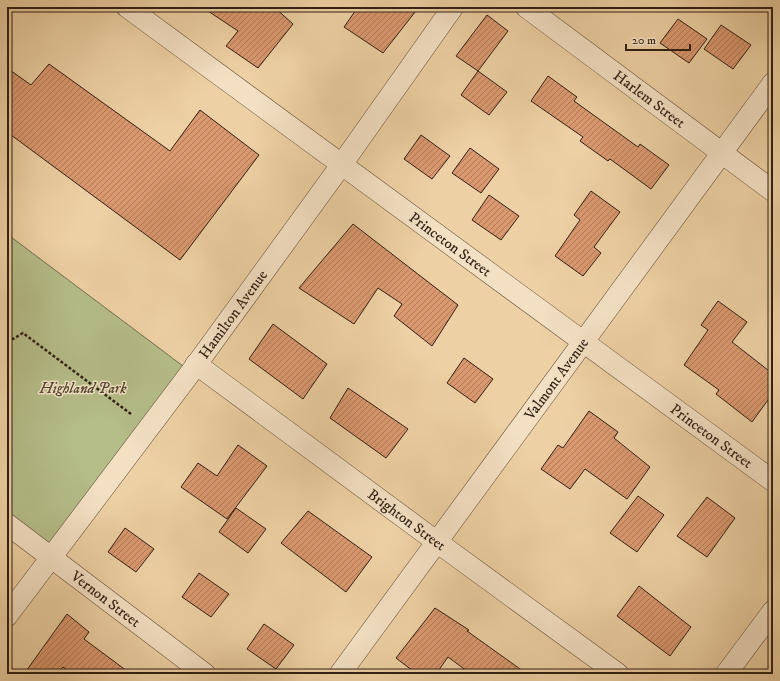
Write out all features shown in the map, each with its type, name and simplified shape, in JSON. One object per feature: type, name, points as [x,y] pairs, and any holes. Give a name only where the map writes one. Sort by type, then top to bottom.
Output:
[{"type":"street","name":"Princeton Street","points":[[127,7],[773,481]]},
{"type":"street","name":"Hamilton Avenue","points":[[7,616],[186,378],[342,164],[453,7]]},
{"type":"street","name":"Harlem Street","points":[[526,7],[773,192]]},
{"type":"street","name":"Valmont Avenue","points":[[340,674],[773,83]]},
{"type":"street","name":"Brighton Street","points":[[196,364],[618,674]]},
{"type":"street","name":"Vernon Street","points":[[7,524],[205,674]]},
{"type":"street","points":[[726,674],[773,611]]},
{"type":"path","points":[[7,337],[13,339],[22,333],[131,414]]},
{"type":"green space","name":"Highland Park","points":[[7,234],[191,372],[51,557],[7,524]]},
{"type":"building","points":[[202,7],[274,7],[293,24],[258,68],[226,46],[238,31]]},
{"type":"building","points":[[358,7],[419,7],[383,53],[344,27]]},
{"type":"building","points":[[487,15],[508,31],[478,71],[456,56]]},
{"type":"building","points":[[678,19],[707,39],[689,63],[660,43]]},
{"type":"building","points":[[721,25],[751,45],[733,69],[704,49]]},
{"type":"building","points":[[49,64],[170,151],[200,110],[259,155],[180,260],[7,132],[7,68],[31,85]]},
{"type":"building","points":[[478,71],[507,92],[489,115],[461,95]]},
{"type":"building","points":[[548,76],[577,97],[574,101],[638,147],[640,144],[669,165],[651,189],[610,159],[608,161],[580,141],[583,137],[531,101]]},
{"type":"building","points":[[421,135],[450,156],[432,179],[404,159]]},
{"type":"building","points":[[470,148],[499,169],[481,193],[452,173]]},
{"type":"building","points":[[591,191],[620,212],[594,247],[601,253],[583,276],[555,256],[580,220],[574,215]]},
{"type":"building","points":[[489,195],[519,216],[501,240],[472,220]]},
{"type":"building","points":[[353,224],[458,305],[432,346],[394,316],[402,304],[378,288],[354,324],[299,288]]},
{"type":"building","points":[[718,301],[747,322],[732,342],[773,374],[773,393],[752,422],[716,394],[719,390],[684,365],[708,330],[701,325]]},
{"type":"building","points":[[273,324],[327,364],[303,399],[249,359]]},
{"type":"building","points":[[464,358],[493,379],[475,403],[447,383]]},
{"type":"building","points":[[348,388],[408,429],[386,458],[330,418]]},
{"type":"building","points":[[589,411],[618,432],[614,438],[650,467],[627,499],[585,469],[570,489],[541,469],[558,445],[563,448]]},
{"type":"building","points":[[238,445],[267,466],[227,519],[181,487],[198,463],[217,476]]},
{"type":"building","points":[[638,496],[664,515],[637,552],[610,533]]},
{"type":"building","points":[[707,497],[735,518],[707,557],[677,536]]},
{"type":"building","points":[[236,508],[266,529],[248,553],[219,532]]},
{"type":"building","points":[[308,511],[372,557],[346,592],[281,543]]},
{"type":"building","points":[[125,528],[154,549],[136,572],[108,552]]},
{"type":"building","points":[[199,573],[229,594],[211,617],[182,597]]},
{"type":"building","points":[[639,586],[691,627],[670,656],[617,616]]},
{"type":"building","points":[[435,608],[469,630],[467,631],[527,674],[471,674],[448,657],[436,674],[417,674],[396,658]]},
{"type":"building","points":[[67,614],[89,632],[84,639],[131,674],[73,674],[63,667],[57,674],[24,674]]},
{"type":"building","points":[[264,624],[294,645],[276,669],[247,649]]}]
